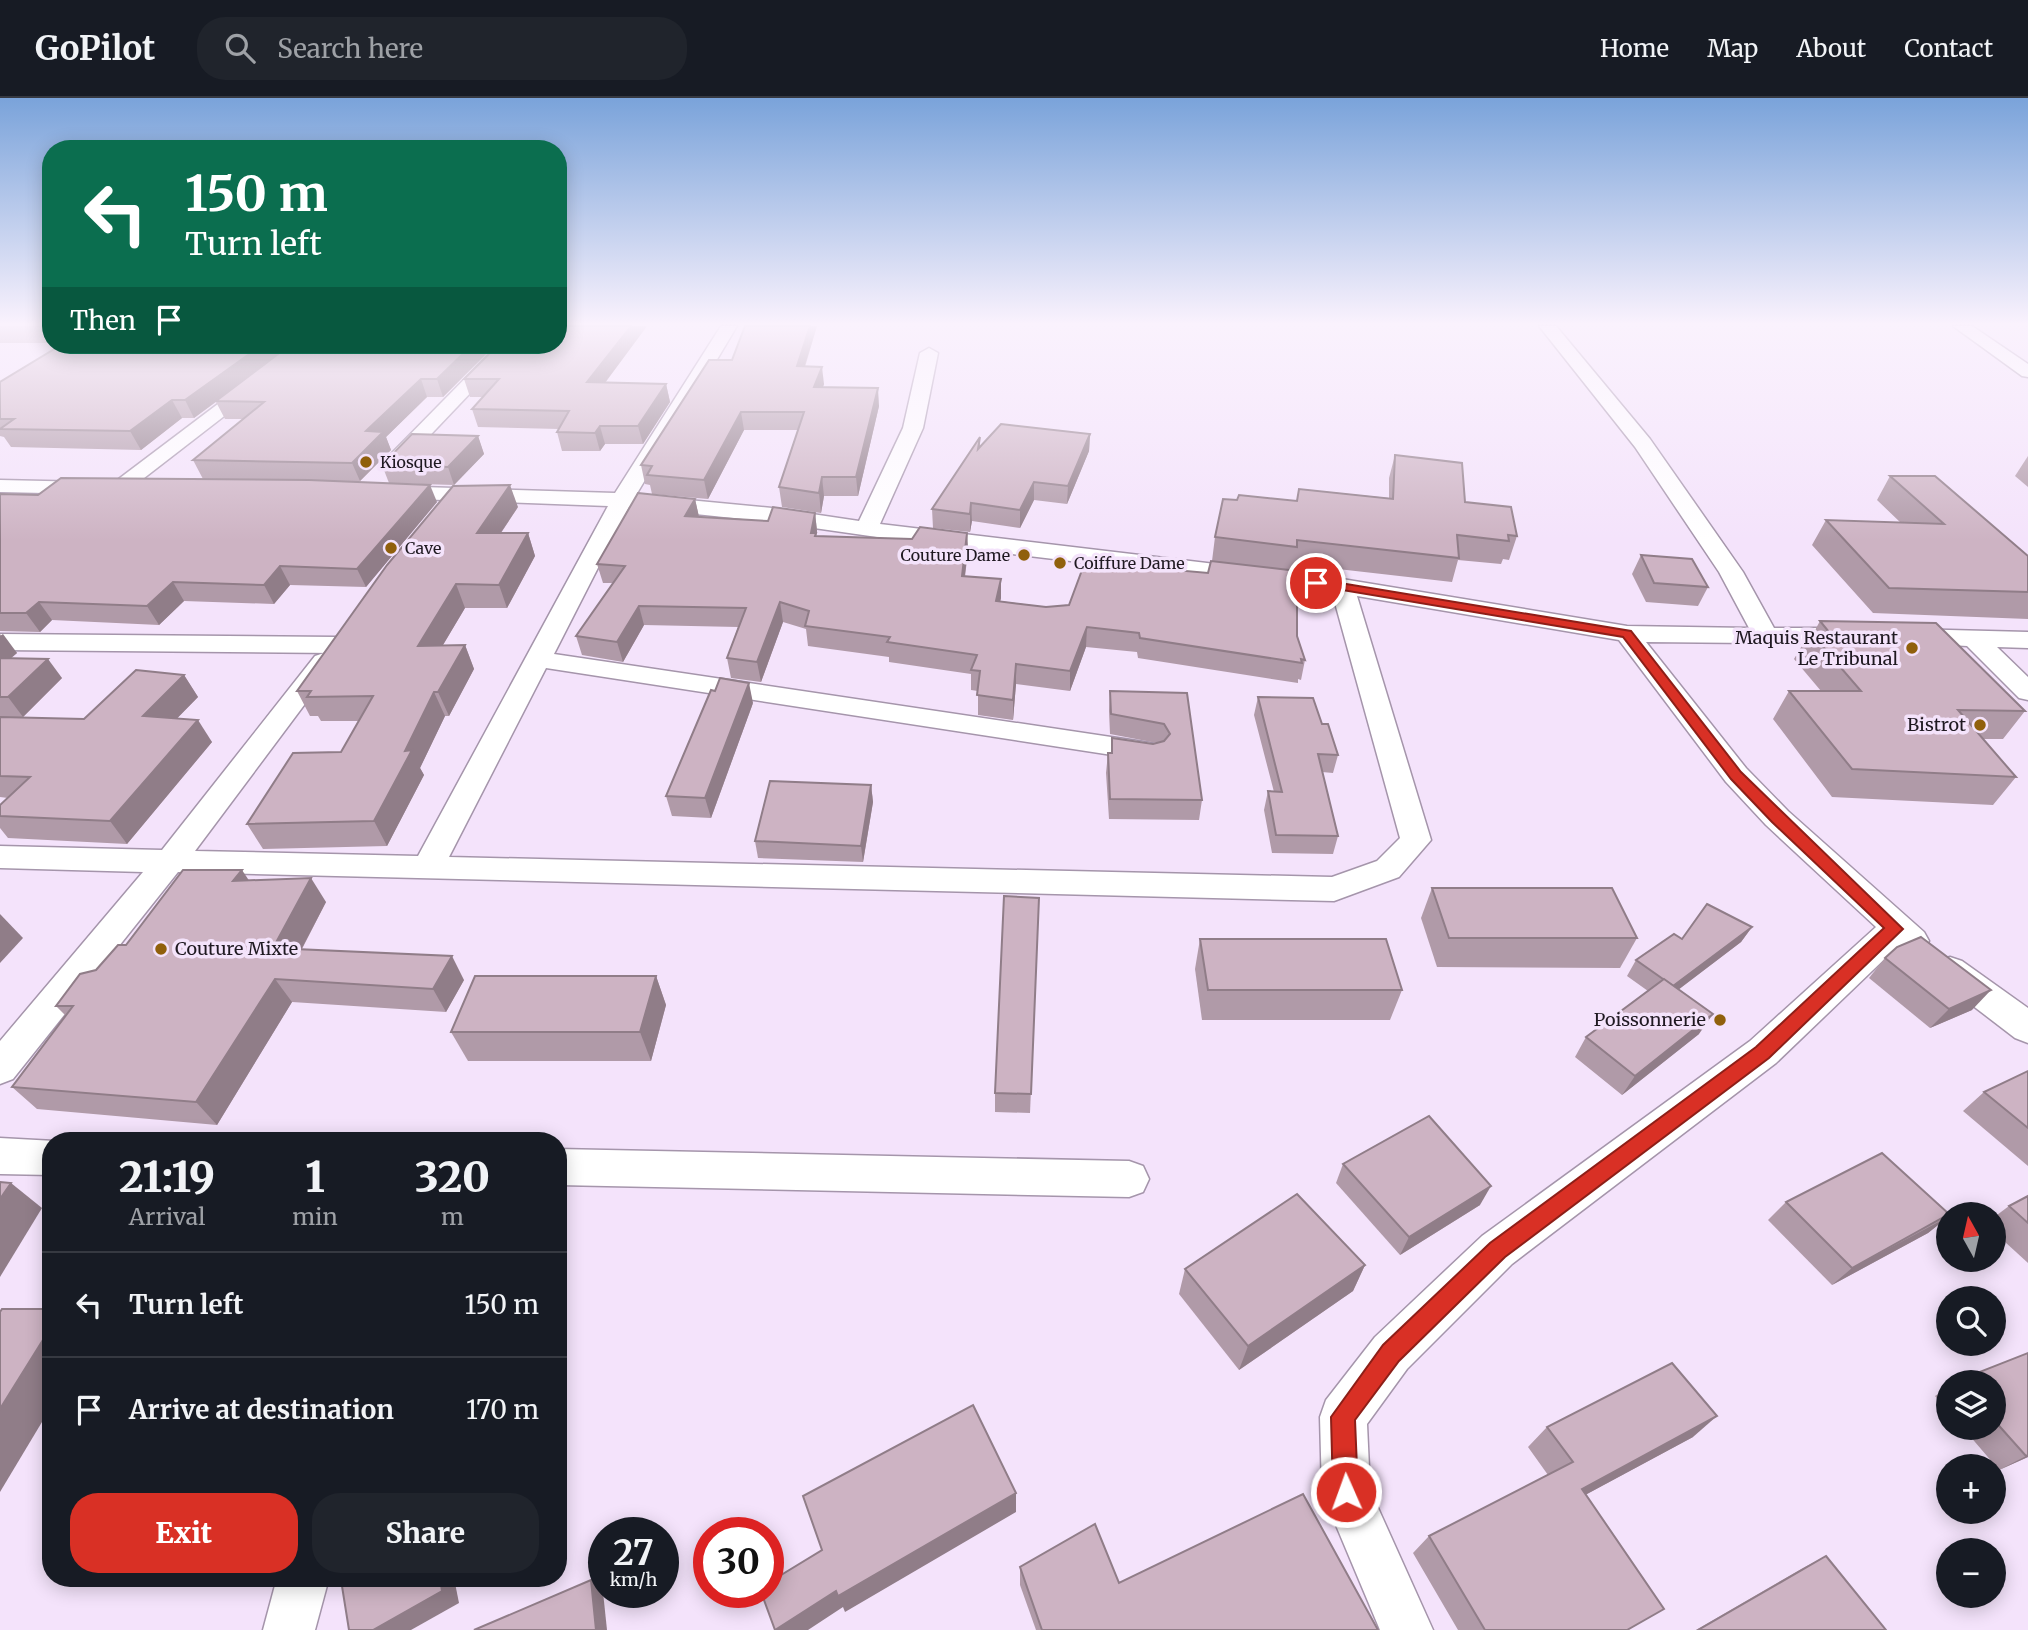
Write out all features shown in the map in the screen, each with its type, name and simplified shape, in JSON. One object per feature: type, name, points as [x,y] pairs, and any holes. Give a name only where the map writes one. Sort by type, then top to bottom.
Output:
[{"type":"street","points":[[119,488],[238,397]]},
{"type":"street","points":[[456,397],[370,487],[457,495],[622,500],[772,515],[1342,586],[1627,634],[1868,636]]},
{"type":"street","points":[[428,867],[622,500],[685,397]]},
{"type":"street","points":[[867,528],[913,428],[920,397]]},
{"type":"street","points":[[1606,397],[1643,443],[1731,572],[1766,636]]},
{"type":"street","points":[[0,486],[159,488]]},
{"type":"street","points":[[432,525],[457,495]]},
{"type":"street","points":[[0,857],[1334,890],[1388,869],[1416,839],[1342,586]]},
{"type":"street","points":[[0,642],[344,634],[170,861],[0,1068]]},
{"type":"street","points":[[1627,634],[1736,775],[1777,818],[1895,929],[2028,1028]]},
{"type":"street","points":[[1894,637],[2028,640]]},
{"type":"street","points":[[1974,639],[2028,691]]},
{"type":"street","points":[[538,659],[1152,752]]},
{"type":"street","points":[[1407,1630],[1346,1492],[1343,1417],[1391,1353],[1497,1250],[1763,1052],[1895,929]]},
{"type":"street","points":[[0,1156],[42,1157]]},
{"type":"street","points":[[567,1167],[1129,1179]]},
{"type":"street","points":[[289,1630],[301,1587]]},
{"type":"building","points":[[0,397],[189,397],[172,400],[130,431],[0,429],[14,419],[0,419]]},
{"type":"building","points":[[221,397],[401,397],[366,431],[383,432],[352,463],[193,460],[264,402],[216,401]]},
{"type":"building","points":[[482,397],[657,397],[638,426],[600,426],[595,433],[557,432],[569,411],[472,409]]},
{"type":"building","points":[[685,397],[876,397],[856,477],[822,477],[819,493],[779,487],[804,412],[741,412],[704,480],[647,475],[652,466],[641,465]]},
{"type":"building","points":[[1001,424],[1090,434],[1068,486],[1034,482],[1020,510],[971,503],[970,514],[932,509],[980,437],[978,449]]},
{"type":"building","points":[[412,434],[478,436],[448,467],[382,465]]},
{"type":"building","points":[[1395,455],[1462,463],[1465,502],[1511,507],[1517,536],[1508,535],[1509,541],[1457,535],[1459,558],[1297,540],[1297,547],[1215,537],[1223,499],[1237,500],[1239,495],[1297,501],[1299,489],[1393,499]]},
{"type":"building","points":[[1890,476],[1935,476],[2028,556],[2028,592],[1889,588],[1826,520],[1944,524]]},
{"type":"building","points":[[61,478],[309,480],[430,485],[357,569],[280,566],[264,585],[173,582],[147,606],[39,602],[26,613],[0,613],[0,494],[38,495]]},
{"type":"building","points":[[510,485],[477,533],[528,533],[499,585],[456,584],[418,646],[465,645],[438,692],[434,692],[405,751],[412,750],[374,821],[247,824],[293,753],[341,752],[373,696],[307,697],[311,691],[297,691],[387,565],[453,486]]},
{"type":"building","points":[[638,493],[695,499],[685,516],[768,521],[773,507],[815,513],[811,533],[816,533],[815,536],[912,539],[920,527],[967,533],[962,576],[1001,579],[996,601],[1046,607],[1069,605],[1085,562],[1208,573],[1211,561],[1297,571],[1297,636],[1305,660],[1301,659],[1302,663],[1140,638],[1139,633],[1087,627],[1070,671],[1016,664],[1013,700],[977,695],[980,671],[971,670],[977,655],[887,642],[890,637],[805,626],[809,611],[780,602],[757,662],[727,658],[746,608],[639,606],[617,642],[576,636],[625,566],[597,564]]},
{"type":"building","points":[[1641,555],[1692,559],[1708,587],[1654,583]]},
{"type":"building","points":[[1820,621],[1936,623],[2025,711],[1958,710],[2016,777],[1852,769],[1789,691],[1861,691],[1810,632],[1829,632]]},
{"type":"building","points":[[0,658],[48,659],[8,697],[0,697]]},
{"type":"building","points":[[136,670],[184,675],[143,716],[198,720],[110,821],[0,816],[0,805],[30,777],[0,776],[0,717],[84,719]]},
{"type":"building","points":[[720,678],[749,683],[705,798],[666,796],[711,690],[715,691]]},
{"type":"building","points":[[1110,691],[1187,693],[1202,800],[1110,799],[1108,753],[1112,753],[1112,738],[1153,744],[1164,741],[1170,734],[1164,724],[1111,714]]},
{"type":"building","points":[[1258,697],[1313,698],[1322,724],[1328,724],[1338,755],[1318,754],[1338,836],[1276,835],[1268,791],[1282,792]]},
{"type":"building","points":[[770,781],[871,785],[861,846],[755,841]]},
{"type":"building","points":[[183,870],[242,870],[233,881],[311,878],[273,948],[452,956],[433,989],[275,979],[196,1102],[12,1087],[73,1006],[56,1006],[80,974],[96,970],[118,945],[126,945]]},
{"type":"building","points":[[1432,888],[1612,888],[1637,938],[1449,938]]},
{"type":"building","points":[[1004,896],[1039,898],[1031,1094],[995,1093]]},
{"type":"building","points":[[1707,904],[1752,927],[1673,986],[1636,960],[1674,934],[1682,939]]},
{"type":"building","points":[[1921,937],[1991,990],[1949,1009],[1885,958],[1897,947]]},
{"type":"building","points":[[1200,939],[1386,939],[1402,990],[1208,990]]},
{"type":"building","points":[[475,976],[656,976],[640,1032],[451,1032]]},
{"type":"building","points":[[1664,979],[1713,1014],[1635,1076],[1586,1037]]},
{"type":"building","points":[[2028,1071],[2028,1128],[1984,1092]]},
{"type":"building","points":[[1429,1116],[1491,1186],[1409,1237],[1343,1164]]},
{"type":"building","points":[[1882,1153],[1936,1202],[1936,1221],[1852,1268],[1786,1202]]},
{"type":"building","points":[[0,1182],[11,1183],[0,1199]]},
{"type":"building","points":[[1297,1194],[1365,1265],[1248,1346],[1185,1269]]},
{"type":"building","points":[[2028,1196],[2028,1223],[2009,1206]]},
{"type":"building","points":[[2,1309],[42,1309],[42,1341],[0,1409]]},
{"type":"building","points":[[2028,1353],[2026,1456],[2006,1434],[2006,1370],[1985,1370]]},
{"type":"building","points":[[1672,1363],[1717,1416],[1582,1489],[1664,1609],[1627,1630],[1485,1630],[1429,1536],[1573,1462],[1547,1427]]},
{"type":"building","points":[[973,1405],[1016,1493],[838,1596],[836,1591],[775,1630],[767,1608],[784,1608],[784,1573],[822,1550],[803,1496]]},
{"type":"building","points":[[1303,1494],[1378,1630],[1042,1630],[1020,1567],[1095,1524],[1119,1583]]},
{"type":"building","points":[[1826,1556],[1886,1630],[1698,1630]]},
{"type":"building","points":[[588,1581],[588,1608],[594,1608],[596,1630],[474,1630]]},
{"type":"building","points":[[342,1587],[441,1587],[442,1591],[373,1630],[349,1630]]},
{"type":"place","name":"Kiosque","points":[[366,462]]},
{"type":"place","name":"Cave","points":[[391,548]]},
{"type":"place","name":"Couture Dame","points":[[1024,555]]},
{"type":"place","name":"Coiffure Dame","points":[[1060,563]]},
{"type":"place","name":"Maquis Restaurant Le Tribunal","points":[[1912,648]]},
{"type":"place","name":"Bistrot","points":[[1980,725]]},
{"type":"place","name":"Couture Mixte","points":[[161,949]]},
{"type":"place","name":"Poissonnerie","points":[[1720,1020]]},
{"type":"route","points":[[1316,583],[1627,634],[1736,775],[1777,818],[1895,929],[1763,1052],[1497,1250],[1391,1353],[1343,1417],[1346,1492]]}]
